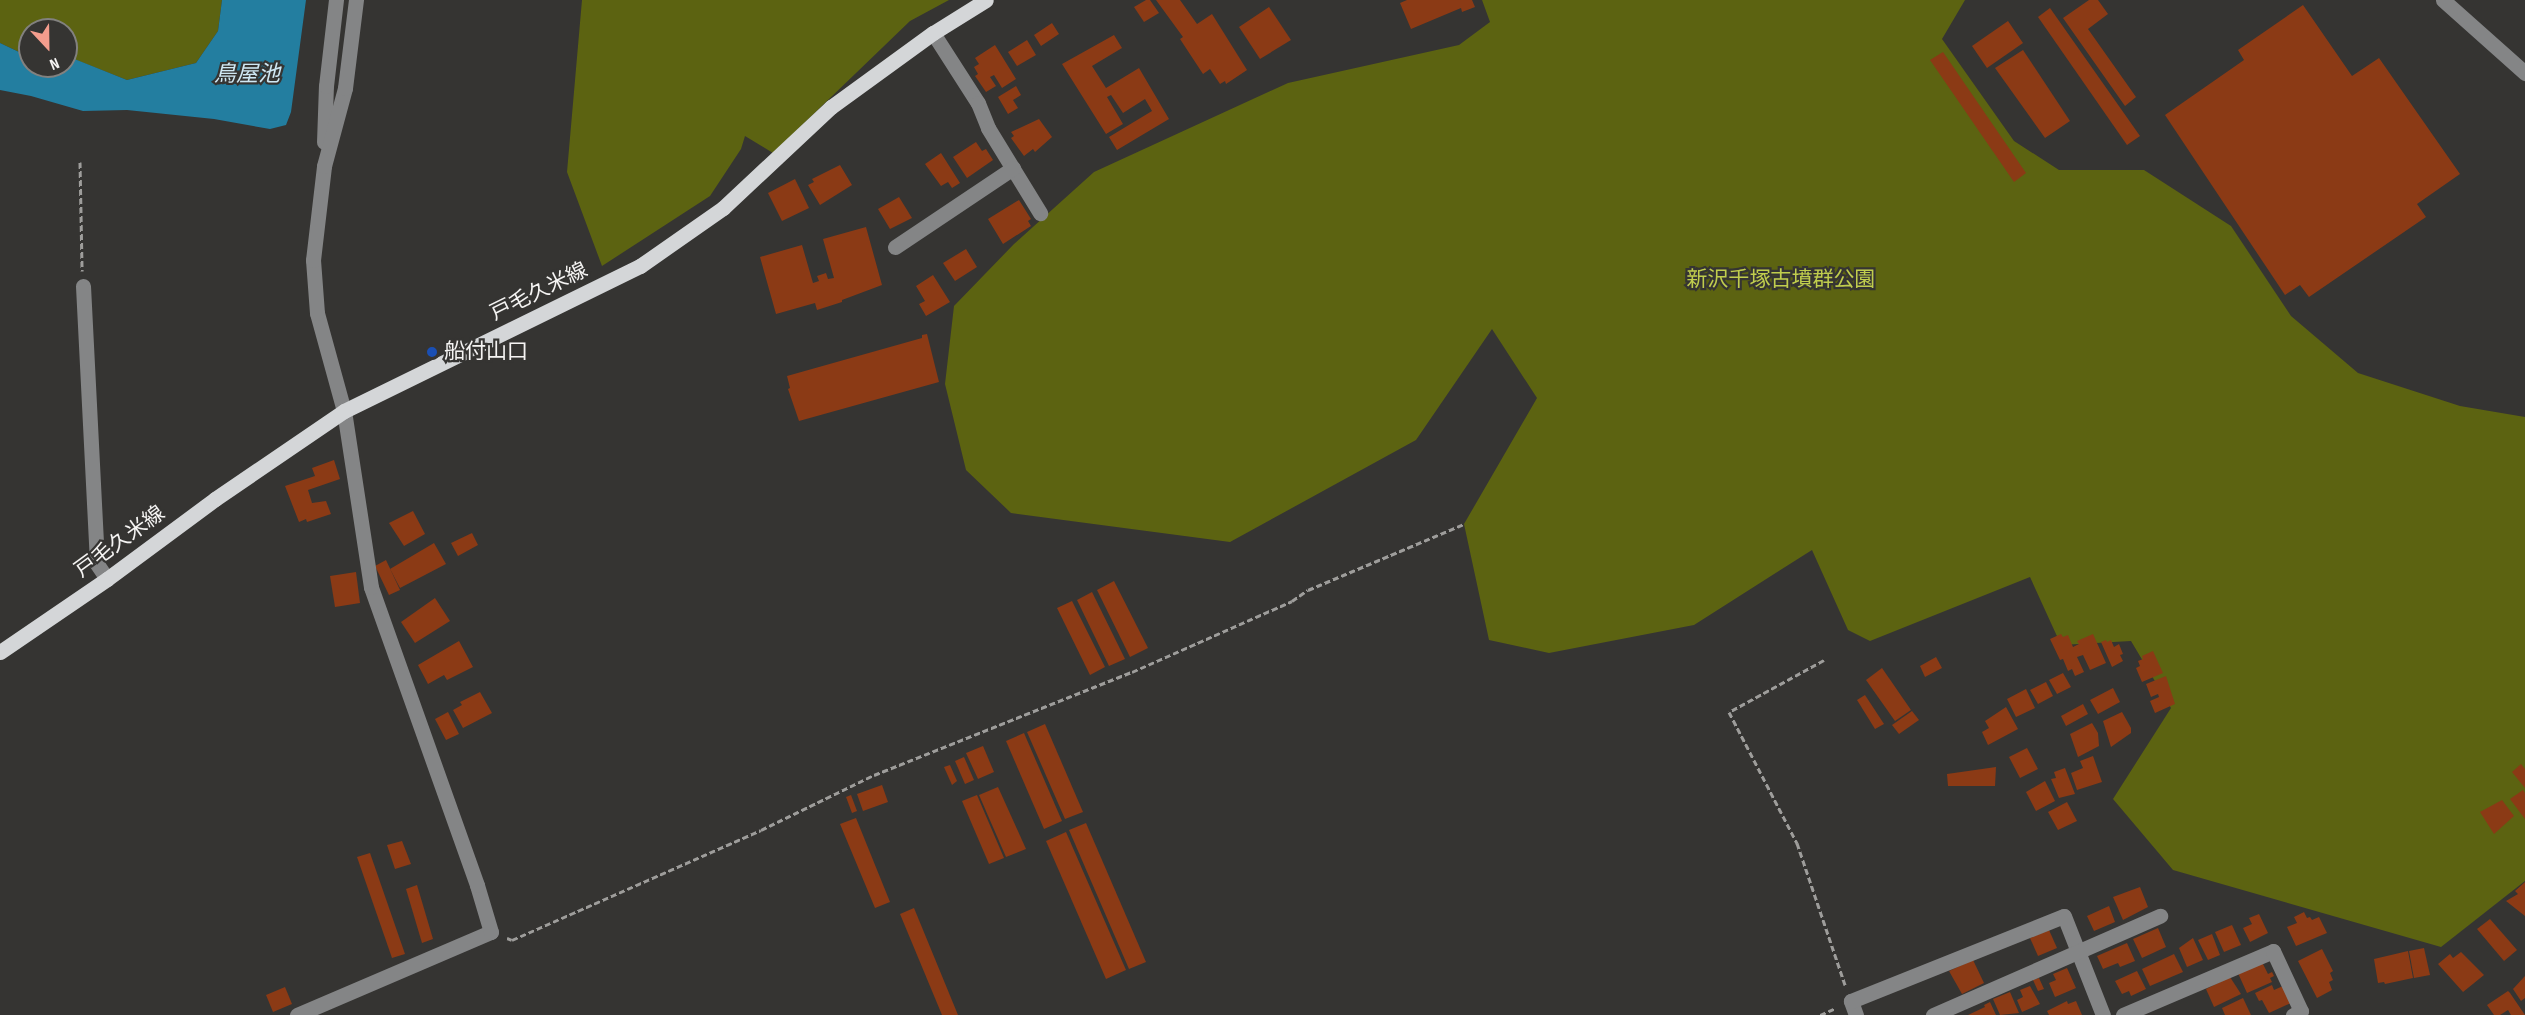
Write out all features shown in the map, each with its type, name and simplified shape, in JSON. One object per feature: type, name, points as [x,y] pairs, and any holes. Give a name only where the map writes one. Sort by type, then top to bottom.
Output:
[{"type":"main road","name":"戸毛久米線","points":[[0,652],[107,579],[215,499],[344,411],[640,266],[723,207],[831,107],[933,33],[986,0]]},
{"type":"street","points":[[297,1015],[491,932],[477,885],[371,587],[344,411],[317,313],[313,260],[324,166],[326,86],[336,0]]},
{"type":"street","points":[[324,166],[345,88],[356,0]]},
{"type":"street","points":[[2443,0],[2525,73]]},
{"type":"street","points":[[933,33],[978,103],[988,128],[1040,213]]},
{"type":"street","points":[[895,247],[1012,168]]},
{"type":"street","points":[[83,286],[97,564],[107,579]]},
{"type":"street","points":[[1853,1008],[2064,916],[2103,1015]]},
{"type":"street","points":[[1933,1015],[2160,916]]},
{"type":"street","points":[[2123,1015],[2273,951],[2301,1011],[2293,1015]]},
{"type":"path","points":[[80,162],[83,286]]},
{"type":"path","points":[[491,932],[512,940],[761,830],[874,775],[1132,672],[1292,601],[1308,590],[1464,524]]},
{"type":"path","points":[[1824,660],[1729,712],[1797,843],[1853,1008]]},
{"type":"green space","points":[[0,0],[222,0],[218,31],[196,63],[127,80],[78,61],[78,18],[18,18],[18,52],[0,43]]},
{"type":"green space","points":[[582,0],[949,0],[910,21],[773,153],[745,136],[741,149],[710,196],[602,266],[567,172]]},
{"type":"green space","name":"新沢千塚古墳群公園","points":[[1482,0],[1965,0],[1942,39],[2014,141],[2059,170],[2144,170],[2231,226],[2291,316],[2358,373],[2460,406],[2525,417],[2525,881],[2441,947],[2173,870],[2113,799],[2171,708],[2131,641],[2061,645],[2030,577],[1870,641],[1848,630],[1812,550],[1694,625],[1549,653],[1489,640],[1464,524],[1537,398],[1492,329],[1416,440],[1230,542],[1011,513],[966,470],[945,384],[954,306],[1014,244],[1094,172],[1288,83],[1459,45],[1490,22]]},
{"type":"water","name":"鳥屋池","points":[[222,0],[306,0],[291,112],[286,125],[270,129],[214,119],[127,110],[83,111],[0,90],[0,43],[18,52],[18,78],[78,78],[78,60],[127,80],[196,63],[218,31]]},
{"type":"building","points":[[1150,0],[1159,13],[1144,22],[1134,7]]},
{"type":"building","points":[[1156,0],[1180,0],[1197,24],[1212,14],[1247,70],[1226,84],[1225,81],[1220,84],[1210,69],[1203,74],[1180,39],[1183,37]]},
{"type":"building","points":[[1407,0],[1472,0],[1475,7],[1462,12],[1461,8],[1411,29],[1400,3]]},
{"type":"building","points":[[2089,0],[2098,0],[2108,14],[2088,29],[2136,97],[2125,106],[2063,18]]},
{"type":"building","points":[[2303,5],[2352,76],[2379,58],[2460,174],[2417,204],[2426,217],[2309,297],[2300,285],[2285,295],[2165,115],[2244,60],[2238,50]]},
{"type":"building","points":[[1269,7],[1291,40],[1260,59],[1239,27]]},
{"type":"building","points":[[2050,8],[2140,136],[2127,145],[2038,17]]},
{"type":"building","points":[[2008,21],[2023,43],[1987,68],[1972,46]]},
{"type":"building","points":[[1052,23],[1059,34],[1041,46],[1034,35]]},
{"type":"building","points":[[1114,35],[1122,48],[1092,66],[1106,88],[1139,68],[1169,119],[1117,150],[1109,137],[1152,111],[1145,99],[1123,113],[1111,95],[1107,97],[1123,124],[1106,134],[1062,64]]},
{"type":"building","points":[[1027,40],[1036,55],[1017,66],[1008,52]]},
{"type":"building","points":[[995,45],[1016,79],[1002,88],[994,75],[990,77],[996,86],[986,92],[975,76],[978,74],[974,67],[979,64],[975,58]]},
{"type":"building","points":[[2023,50],[2070,121],[2045,138],[1995,68]]},
{"type":"building","points":[[1943,52],[2026,173],[2014,182],[1930,60]]},
{"type":"building","points":[[1016,86],[1021,95],[1013,100],[1018,108],[1008,114],[998,97]]},
{"type":"building","points":[[1039,119],[1052,137],[1035,152],[1033,149],[1024,156],[1011,138],[1014,136],[1011,132]]},
{"type":"building","points":[[976,142],[982,151],[986,149],[993,160],[967,178],[953,157]]},
{"type":"building","points":[[941,153],[960,183],[952,188],[948,182],[941,186],[925,164]]},
{"type":"building","points":[[840,165],[852,185],[820,205],[808,185],[814,182],[812,179]]},
{"type":"building","points":[[795,179],[809,208],[782,221],[768,193]]},
{"type":"building","points":[[899,197],[912,218],[890,229],[878,209]]},
{"type":"building","points":[[1019,200],[1031,219],[1028,221],[1031,226],[1003,244],[988,219]]},
{"type":"building","points":[[866,227],[882,285],[817,310],[815,303],[776,314],[760,257],[802,245],[813,283],[819,281],[817,276],[826,273],[828,279],[834,278],[823,239]]},
{"type":"building","points":[[966,249],[977,267],[955,281],[943,263]]},
{"type":"building","points":[[933,275],[950,302],[926,316],[919,304],[925,301],[916,286]]},
{"type":"building","points":[[927,334],[939,382],[799,421],[788,389],[790,388],[787,376],[922,338],[922,335]]},
{"type":"building","points":[[334,460],[340,479],[308,490],[312,503],[326,501],[331,514],[307,522],[306,519],[299,522],[285,486],[315,476],[312,468]]},
{"type":"building","points":[[413,511],[425,534],[404,546],[389,523]]},
{"type":"building","points":[[472,533],[478,545],[458,556],[451,543]]},
{"type":"building","points":[[434,543],[446,564],[400,588],[390,569]]},
{"type":"building","points":[[386,560],[400,590],[389,595],[375,566]]},
{"type":"building","points":[[356,572],[360,603],[335,607],[330,576]]},
{"type":"building","points":[[1114,581],[1148,648],[1130,657],[1097,590]]},
{"type":"building","points":[[1092,592],[1125,659],[1109,666],[1077,600]]},
{"type":"building","points":[[435,598],[450,621],[415,643],[401,622]]},
{"type":"building","points":[[1072,601],[1105,667],[1090,675],[1057,608]]},
{"type":"building","points":[[2061,634],[2063,637],[2068,635],[2073,647],[2079,644],[2077,641],[2093,634],[2106,663],[2090,670],[2083,655],[2077,657],[2084,672],[2075,676],[2072,669],[2068,671],[2063,659],[2060,660],[2050,639]]},
{"type":"building","points":[[2106,640],[2107,642],[2111,640],[2114,647],[2119,644],[2123,654],[2120,655],[2123,661],[2112,667],[2101,642]]},
{"type":"building","points":[[459,641],[473,667],[447,680],[444,675],[428,684],[418,665]]},
{"type":"building","points":[[2153,651],[2163,673],[2142,682],[2136,668],[2140,666],[2138,661],[2143,659],[2142,656]]},
{"type":"building","points":[[1936,657],[1942,668],[1925,677],[1920,666]]},
{"type":"building","points":[[1882,668],[1911,710],[1895,721],[1866,680]]},
{"type":"building","points":[[2063,673],[2071,687],[2057,694],[2049,680]]},
{"type":"building","points":[[2166,676],[2175,704],[2155,713],[2150,701],[2159,697],[2158,694],[2151,697],[2146,684]]},
{"type":"building","points":[[2046,682],[2053,696],[2038,704],[2030,690]]},
{"type":"building","points":[[2113,688],[2120,702],[2098,714],[2090,700]]},
{"type":"building","points":[[2026,689],[2035,708],[2016,717],[2007,699]]},
{"type":"building","points":[[480,692],[492,713],[463,728],[453,710],[462,705],[460,702]]},
{"type":"building","points":[[1865,695],[1884,724],[1875,729],[1857,700]]},
{"type":"building","points":[[2083,704],[2088,714],[2066,726],[2061,716]]},
{"type":"building","points":[[2006,707],[2018,729],[1988,745],[1982,732],[1989,728],[1985,721]]},
{"type":"building","points":[[1912,711],[1919,720],[1899,734],[1892,725]]},
{"type":"building","points":[[448,712],[459,734],[446,740],[435,719]]},
{"type":"building","points":[[2122,712],[2131,728],[2131,733],[2111,747],[2103,721]]},
{"type":"building","points":[[2092,723],[2098,733],[2099,746],[2078,757],[2070,734]]},
{"type":"building","points":[[1045,724],[1083,812],[1065,819],[1027,732]]},
{"type":"building","points":[[1024,733],[1062,821],[1044,829],[1006,741]]},
{"type":"building","points":[[983,746],[994,772],[978,779],[966,753]]},
{"type":"building","points":[[2027,748],[2038,769],[2020,778],[2009,757]]},
{"type":"building","points":[[2093,756],[2102,782],[2077,790],[2071,773],[2083,768],[2080,761]]},
{"type":"building","points":[[964,757],[974,780],[965,784],[955,761]]},
{"type":"building","points":[[2521,764],[2525,769],[2525,788],[2512,772]]},
{"type":"building","points":[[950,765],[957,781],[952,785],[944,767]]},
{"type":"building","points":[[1996,767],[1995,786],[1948,786],[1947,774]]},
{"type":"building","points":[[2065,768],[2075,794],[2059,798],[2051,779],[2056,778],[2054,772]]},
{"type":"building","points":[[2045,781],[2055,801],[2036,811],[2026,792]]},
{"type":"building","points":[[882,785],[888,802],[863,811],[857,794]]},
{"type":"building","points":[[998,787],[1026,849],[1006,857],[979,795]]},
{"type":"building","points":[[2523,790],[2525,793],[2525,819],[2510,799]]},
{"type":"building","points":[[851,795],[857,811],[852,813],[846,797]]},
{"type":"building","points":[[977,795],[1004,858],[989,864],[962,801]]},
{"type":"building","points":[[2502,800],[2514,816],[2494,834],[2480,812]]},
{"type":"building","points":[[2067,802],[2077,821],[2058,830],[2048,812]]},
{"type":"building","points":[[856,818],[890,902],[875,908],[840,824]]},
{"type":"building","points":[[1086,823],[1146,962],[1129,969],[1069,830]]},
{"type":"building","points":[[1066,832],[1126,970],[1106,979],[1046,841]]},
{"type":"building","points":[[402,841],[411,864],[395,869],[387,845]]},
{"type":"building","points":[[370,853],[405,954],[392,958],[357,857]]},
{"type":"building","points":[[2525,882],[2525,916],[2506,901],[2518,894],[2515,891]]},
{"type":"building","points":[[417,885],[433,939],[422,943],[406,889]]},
{"type":"building","points":[[2140,887],[2148,907],[2123,920],[2113,897]]},
{"type":"building","points":[[2109,906],[2115,922],[2094,931],[2087,916]]},
{"type":"building","points":[[914,908],[958,1015],[942,1015],[900,914]]},
{"type":"building","points":[[2304,912],[2307,918],[2310,917],[2312,920],[2319,917],[2327,933],[2296,946],[2287,927],[2297,923],[2294,917]]},
{"type":"building","points":[[2259,914],[2268,933],[2250,942],[2243,928],[2252,924],[2249,918]]},
{"type":"building","points":[[2490,919],[2517,950],[2504,961],[2477,929]]},
{"type":"building","points":[[2232,925],[2241,945],[2224,952],[2215,932]]},
{"type":"building","points":[[2158,928],[2166,947],[2142,958],[2133,939]]},
{"type":"building","points":[[2049,930],[2057,948],[2038,956],[2030,938]]},
{"type":"building","points":[[2212,934],[2220,955],[2208,960],[2198,940]]},
{"type":"building","points":[[2193,938],[2203,960],[2187,967],[2179,948]]},
{"type":"building","points":[[2127,943],[2135,961],[2120,967],[2118,963],[2103,969],[2097,956]]},
{"type":"building","points":[[2424,948],[2430,975],[2414,978],[2409,951]]},
{"type":"building","points":[[2322,949],[2333,971],[2330,973],[2333,980],[2329,982],[2332,990],[2317,998],[2298,961]]},
{"type":"building","points":[[2408,951],[2413,978],[2385,984],[2384,982],[2378,983],[2374,959]]},
{"type":"building","points":[[2461,952],[2484,975],[2463,992],[2438,964],[2450,954],[2453,958]]},
{"type":"building","points":[[2174,954],[2183,972],[2150,986],[2142,969]]},
{"type":"building","points":[[1973,960],[1984,983],[1962,994],[1949,971]]},
{"type":"building","points":[[2261,960],[2268,974],[2272,972],[2274,976],[2270,978],[2272,982],[2247,993],[2237,971]]},
{"type":"building","points":[[2067,968],[2076,988],[2055,997],[2049,983],[2056,980],[2053,974]]},
{"type":"building","points":[[2137,971],[2146,989],[2131,996],[2129,991],[2122,994],[2115,981]]},
{"type":"building","points":[[2525,976],[2525,998],[2521,1001],[2513,989]]},
{"type":"building","points":[[2230,977],[2241,994],[2214,1007],[2206,989]]},
{"type":"building","points":[[2039,978],[2044,989],[2038,991],[2033,980]]},
{"type":"building","points":[[2272,985],[2274,990],[2283,986],[2291,1003],[2269,1013],[2255,993]]},
{"type":"building","points":[[2030,986],[2040,1004],[2022,1012],[2017,1000],[2023,997],[2020,990]]},
{"type":"building","points":[[285,987],[292,1004],[273,1012],[266,995]]},
{"type":"building","points":[[2508,991],[2525,1015],[2511,1015],[2508,1010],[2500,1015],[2494,1015],[2487,1005]]},
{"type":"building","points":[[2010,992],[2019,1013],[2000,1015],[1993,999]]},
{"type":"building","points":[[2243,998],[2251,1015],[2225,1015],[2222,1008]]},
{"type":"building","points":[[2067,1001],[2068,1004],[2076,1001],[2082,1015],[2049,1015],[2047,1011]]},
{"type":"building","points":[[1990,1002],[1996,1015],[1968,1015],[1985,1007],[1984,1005]]},
{"type":"place","name":"船付山口","points":[[432,352]]}]
